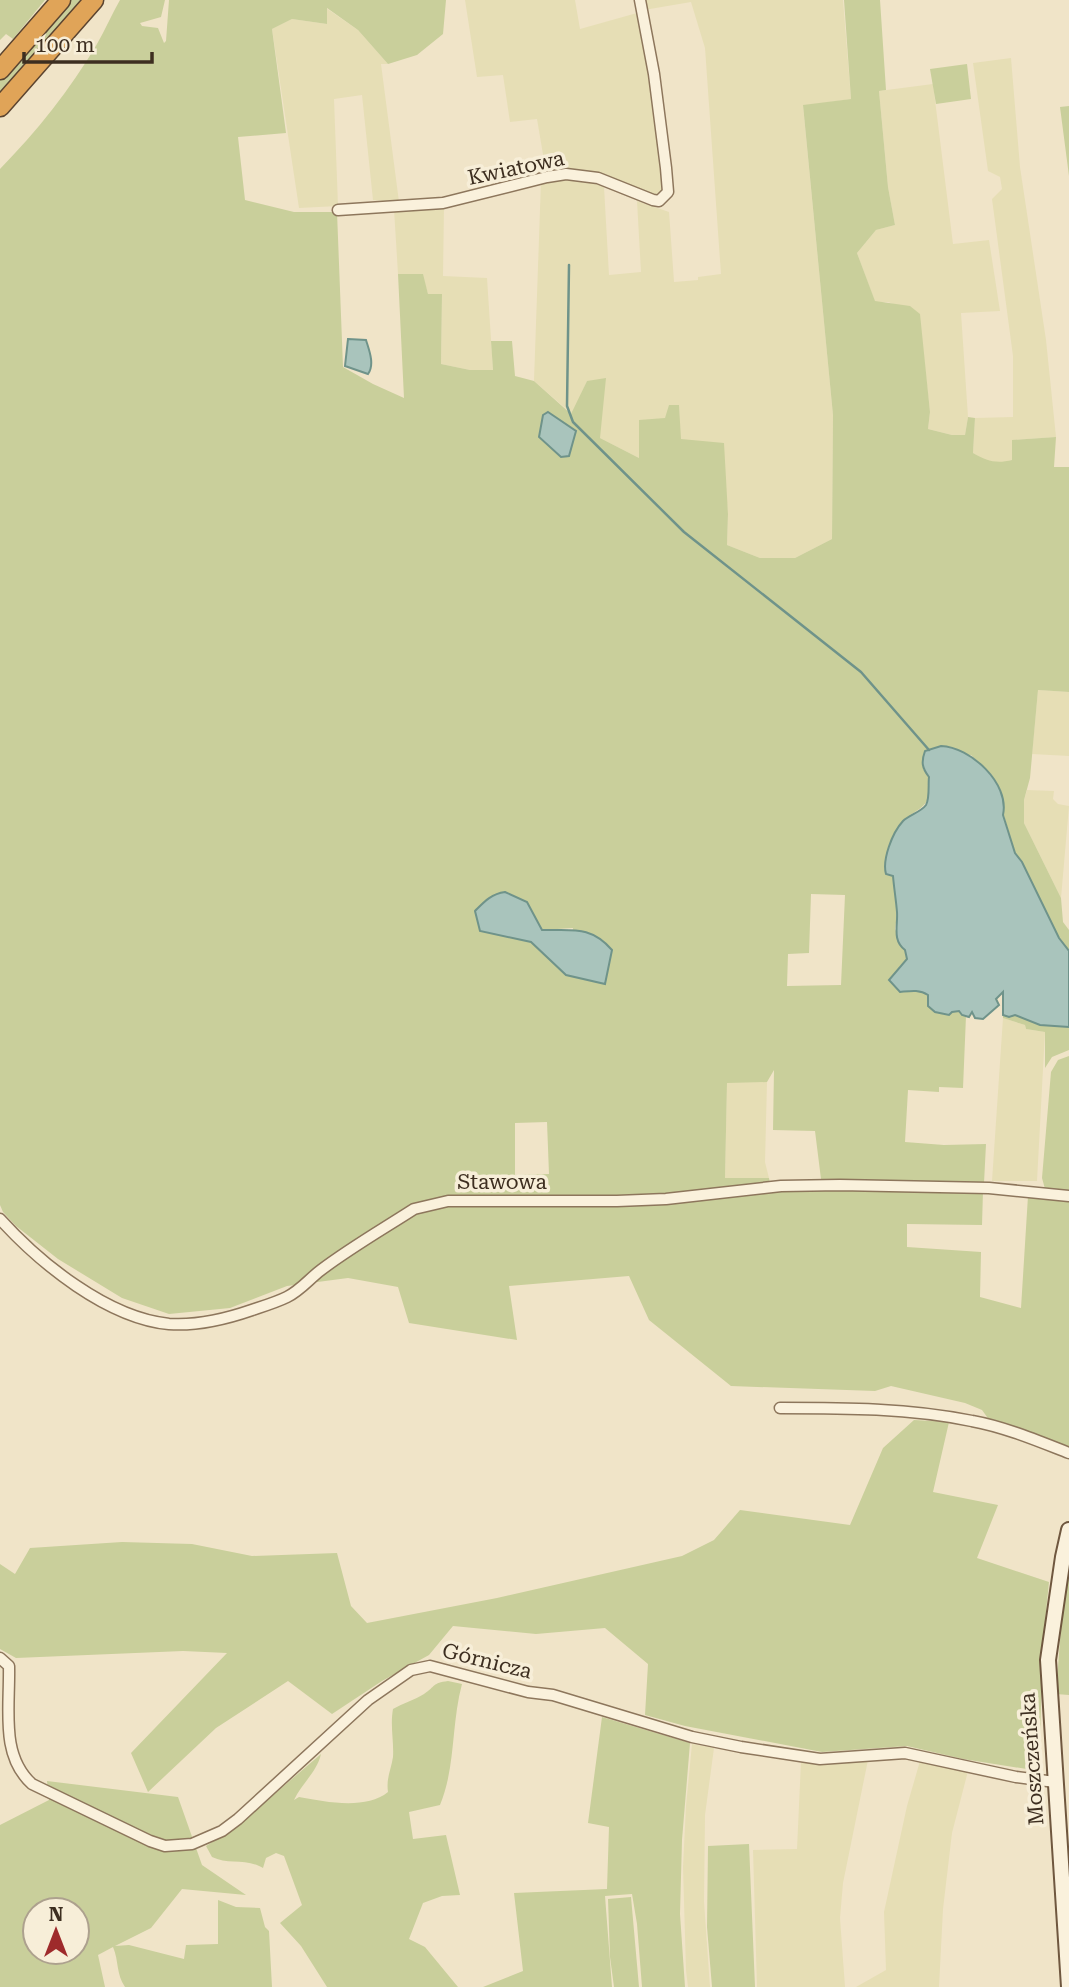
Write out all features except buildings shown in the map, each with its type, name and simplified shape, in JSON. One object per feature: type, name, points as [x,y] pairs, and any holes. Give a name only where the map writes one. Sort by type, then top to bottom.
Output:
[{"type":"highway","points":[[0,70],[61,0]]},
{"type":"highway","points":[[0,107],[94,0]]},
{"type":"street","name":"Kwiatowa","points":[[338,210],[443,203],[566,174],[598,178],[653,200],[664,198],[668,192],[666,168],[640,0]]},
{"type":"street","name":"Stawowa","points":[[0,1219],[19,1240],[70,1281],[100,1300],[145,1320],[168,1324],[195,1324],[235,1316],[287,1297],[306,1285],[320,1271],[414,1209],[439,1203],[666,1199],[782,1186],[840,1185],[989,1188],[1069,1196]]},
{"type":"street","points":[[780,1408],[896,1410],[974,1421],[1069,1453]]},
{"type":"street","name":"Moszczeńska","points":[[1069,1530],[1049,1646],[1049,1689],[1069,1987]]},
{"type":"street","name":"Górnicza","points":[[0,1658],[9,1666],[7,1745],[13,1767],[19,1775],[32,1784],[165,1846],[192,1844],[222,1831],[368,1700],[411,1670],[430,1665],[515,1689],[553,1695],[681,1733],[741,1747],[820,1759],[905,1753],[1016,1777],[1055,1782]]},
{"type":"shaded area","points":[[465,0],[575,0],[580,29],[637,13],[654,106],[665,190],[658,197],[650,196],[605,174],[570,169],[546,172],[537,119],[510,122],[503,75],[477,77]]},
{"type":"shaded area","points":[[643,0],[843,0],[851,99],[803,106],[833,415],[832,539],[795,558],[760,558],[727,545],[726,490],[680,439],[679,405],[665,418],[639,458],[600,438],[587,381],[572,414],[534,381],[541,181],[571,179],[589,181],[604,187],[609,275],[641,272],[637,201],[669,212],[674,282],[721,274],[705,48],[691,2],[644,10]]},
{"type":"shaded area","points":[[326,8],[358,30],[388,64],[381,64],[399,202],[373,200],[362,95],[334,99],[338,206],[299,208],[272,29],[292,19],[327,24]]},
{"type":"shaded area","points":[[1011,58],[1020,167],[1046,340],[1056,437],[1013,440],[1012,460],[1001,463],[986,461],[973,453],[975,418],[1013,417],[1013,356],[992,199],[1002,189],[1000,177],[988,171],[973,63]]},
{"type":"shaded area","points":[[933,84],[953,244],[989,240],[1000,311],[961,313],[968,417],[965,435],[928,429],[930,412],[919,314],[888,302],[875,302],[857,253],[876,230],[895,225],[888,187],[879,91]]},
{"type":"shaded area","points":[[444,206],[443,276],[487,278],[493,370],[470,370],[441,364],[442,295],[428,294],[422,274],[398,274],[394,209]]},
{"type":"shaded area","points":[[1038,690],[1069,692],[1069,756],[1032,754]]},
{"type":"shaded area","points":[[1027,790],[1054,791],[1053,799],[1058,804],[1069,806],[1061,898],[1024,823]]},
{"type":"shaded area","points":[[1003,1018],[1025,1025],[1026,1029],[1045,1032],[1037,1181],[992,1181]]},
{"type":"shaded area","points":[[727,1082],[767,1082],[765,1162],[769,1178],[725,1178]]},
{"type":"shaded area","points":[[692,1744],[714,1748],[705,1815],[704,1902],[710,1987],[688,1987],[686,1970],[683,1867]]},
{"type":"shaded area","points":[[868,1760],[843,1883],[840,1918],[845,1987],[757,1987],[753,1850],[797,1849],[801,1762],[833,1764]]},
{"type":"shaded area","points":[[920,1761],[968,1771],[952,1833],[943,1909],[939,1987],[856,1987],[886,1970],[884,1912],[907,1806]]},
{"type":"green space","points":[[0,0],[45,0],[13,39],[6,34],[0,40]]},
{"type":"green space","points":[[67,0],[85,0],[0,97],[0,78]]},
{"type":"green space","points":[[120,0],[165,0],[161,17],[140,23],[142,26],[158,28],[164,43],[169,0],[446,0],[443,34],[417,55],[388,64],[358,30],[327,8],[327,24],[292,19],[272,29],[286,133],[238,137],[245,200],[294,212],[337,212],[343,367],[404,398],[398,274],[423,274],[428,294],[442,294],[441,364],[470,370],[493,370],[491,341],[512,341],[515,376],[534,381],[571,414],[587,381],[606,378],[600,438],[639,458],[639,420],[665,418],[669,405],[679,405],[681,439],[724,443],[727,545],[760,558],[795,558],[832,539],[833,415],[803,105],[851,99],[844,0],[880,0],[886,90],[879,91],[888,187],[895,225],[876,230],[857,253],[875,301],[910,306],[920,314],[930,412],[928,429],[965,435],[968,417],[975,418],[973,453],[996,462],[1012,460],[1012,440],[1056,437],[1054,467],[1069,467],[1069,692],[1038,690],[1030,778],[1024,800],[1024,823],[1061,898],[1063,922],[1069,930],[1069,951],[1059,938],[1015,853],[992,775],[971,755],[923,769],[929,776],[927,800],[910,815],[893,876],[897,916],[895,929],[907,959],[899,967],[900,992],[923,992],[928,996],[928,1006],[952,1012],[959,1011],[966,1016],[963,1088],[939,1087],[939,1092],[908,1090],[905,1142],[986,1144],[984,1183],[821,1179],[815,1131],[773,1130],[774,1070],[767,1082],[727,1083],[725,1178],[769,1178],[770,1184],[623,1198],[803,1190],[983,1191],[982,1225],[907,1224],[907,1247],[981,1252],[980,1297],[1021,1308],[1028,1196],[1069,1201],[1069,1447],[990,1421],[982,1410],[965,1403],[891,1386],[875,1391],[731,1386],[649,1320],[629,1276],[509,1286],[517,1340],[409,1323],[398,1287],[348,1278],[287,1286],[230,1308],[169,1314],[122,1298],[58,1259],[16,1226],[3,1212],[0,1205],[0,169],[64,94],[87,61]],"holes":[[[811,894],[845,895],[841,985],[787,986],[788,954],[809,953]],[[527,902],[542,930],[573,928],[566,975],[531,942],[480,931]],[[547,1122],[549,1174],[515,1175],[515,1123]]]},
{"type":"green space","points":[[967,64],[971,99],[936,104],[930,69]]},
{"type":"green space","points":[[1069,106],[1069,176],[1060,107]]},
{"type":"green space","points":[[1003,1015],[1015,1015],[1040,1025],[1069,1027],[1069,1050],[1052,1057],[1045,1068],[1045,1032],[1026,1029],[1025,1025],[1003,1018]]},
{"type":"green space","points":[[1069,1056],[1069,1193],[1045,1189],[1042,1178],[1051,1072],[1058,1060]]},
{"type":"green space","points":[[914,1420],[949,1422],[933,1492],[998,1505],[977,1558],[1049,1582],[1043,1641],[1039,1771],[963,1759],[907,1746],[822,1752],[685,1726],[645,1715],[648,1664],[605,1628],[536,1634],[453,1626],[429,1655],[382,1681],[332,1714],[288,1681],[216,1728],[148,1792],[131,1753],[227,1653],[183,1651],[16,1658],[0,1649],[0,1564],[15,1574],[30,1548],[122,1542],[192,1544],[252,1556],[337,1553],[351,1606],[367,1623],[497,1598],[682,1556],[714,1540],[740,1510],[850,1525],[883,1448]]},
{"type":"green space","points":[[1069,1572],[1069,1695],[1056,1694],[1062,1614]]},
{"type":"green space","points":[[448,1681],[462,1684],[445,1790],[440,1805],[409,1812],[413,1839],[446,1835],[460,1895],[442,1896],[423,1903],[409,1939],[425,1947],[458,1987],[327,1987],[301,1946],[280,1923],[302,1905],[284,1856],[276,1853],[266,1858],[263,1868],[251,1863],[224,1861],[212,1857],[206,1846],[235,1828],[321,1754],[294,1800],[299,1797],[357,1803],[379,1798],[388,1792],[393,1757],[393,1709],[437,1684]]},
{"type":"green space","points":[[602,1717],[690,1743],[682,1840],[680,1914],[685,1987],[642,1987],[632,1894],[605,1896],[612,1987],[483,1987],[523,1971],[514,1893],[607,1889],[609,1827],[588,1823]]},
{"type":"green space","points":[[47,1781],[178,1797],[202,1865],[246,1895],[182,1889],[151,1928],[115,1946],[129,1945],[184,1959],[186,1945],[218,1944],[218,1900],[236,1907],[260,1908],[265,1927],[269,1931],[272,1987],[125,1987],[113,1947],[98,1955],[105,1987],[0,1987],[0,1825],[49,1800]]},
{"type":"green space","points":[[749,1844],[755,1987],[712,1987],[707,1927],[708,1846]]},
{"type":"green space","points":[[631,1897],[639,1987],[614,1987],[608,1899]]},
{"type":"water","points":[[348,339],[366,340],[371,361],[368,374],[345,366]]},
{"type":"water","points":[[548,412],[576,431],[569,456],[561,457],[539,437],[543,415]]},
{"type":"water","points":[[941,746],[952,748],[975,760],[986,769],[1000,791],[1004,803],[1003,815],[1015,853],[1059,938],[1069,951],[1069,1027],[1040,1025],[1015,1015],[1003,1015],[1003,992],[996,999],[999,1005],[983,1019],[975,1018],[972,1012],[969,1017],[959,1011],[949,1015],[935,1012],[928,1006],[928,995],[918,991],[900,992],[889,980],[907,959],[897,937],[893,876],[886,874],[885,868],[887,854],[895,832],[903,821],[926,805],[929,777],[923,765],[925,751]]},
{"type":"water","points":[[505,892],[527,902],[542,930],[580,931],[596,936],[604,942],[612,950],[605,984],[566,975],[531,942],[480,931],[475,911],[492,897]]},
{"type":"waterway","points":[[569,265],[567,406],[573,422],[684,532],[861,672],[929,750]]}]
